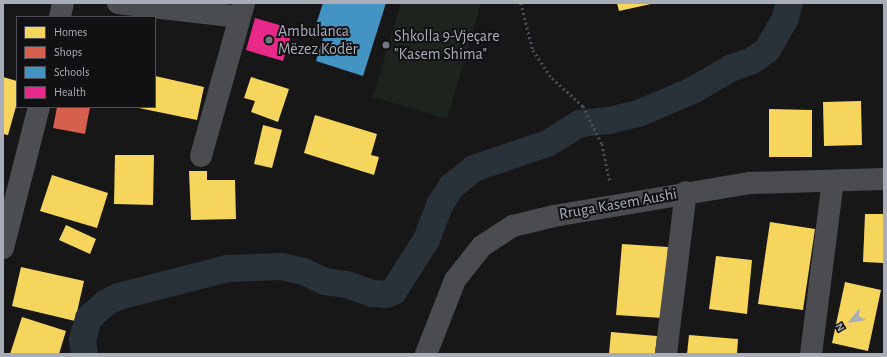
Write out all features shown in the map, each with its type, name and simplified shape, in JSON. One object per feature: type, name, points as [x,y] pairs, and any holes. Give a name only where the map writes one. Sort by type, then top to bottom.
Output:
[{"type":"main road","points":[[60,16],[63,3]]},
{"type":"main road","points":[[3,248],[39,108]]},
{"type":"street","points":[[118,3],[242,10],[200,156]]},
{"type":"street","name":"Rruga Kasem Aushi","points":[[426,354],[455,280],[482,246],[513,226],[686,192],[750,183],[884,179]]},
{"type":"street","points":[[812,354],[833,181]]},
{"type":"street","points":[[666,354],[686,192]]},
{"type":"path","points":[[521,3],[527,33],[541,64],[552,78],[583,106],[596,130],[602,144],[611,178],[609,206]]},
{"type":"shaded area","points":[[401,3],[481,3],[447,119],[373,97]]},
{"type":"building: Homes","points":[[617,3],[651,3],[651,4],[619,11]]},
{"type":"building: Homes","points":[[156,76],[204,87],[197,120],[139,108],[156,108]]},
{"type":"building: Homes","points":[[3,77],[16,81],[16,107],[8,135],[3,134]]},
{"type":"building: Homes","points":[[251,77],[289,89],[278,122],[251,112],[255,101],[244,98]]},
{"type":"building: Homes","points":[[861,101],[862,145],[824,146],[823,102]]},
{"type":"building: Homes","points":[[769,109],[812,110],[812,157],[769,157]]},
{"type":"building: Homes","points":[[315,115],[377,134],[371,155],[379,157],[374,175],[304,153]]},
{"type":"building: Homes","points":[[263,125],[282,130],[272,168],[254,164]]},
{"type":"building: Homes","points":[[115,155],[154,155],[153,205],[114,204]]},
{"type":"building: Homes","points":[[189,171],[207,171],[207,180],[235,180],[236,219],[191,220]]},
{"type":"building: Homes","points":[[52,175],[108,193],[97,228],[40,211]]},
{"type":"building: Homes","points":[[865,214],[884,214],[884,263],[863,262]]},
{"type":"building: Homes","points":[[770,222],[815,229],[803,310],[758,304]]},
{"type":"building: Homes","points":[[66,225],[96,239],[90,254],[59,240]]},
{"type":"building: Homes","points":[[622,244],[668,247],[663,318],[616,315]]},
{"type":"building: Homes","points":[[716,256],[752,260],[747,314],[709,309]]},
{"type":"building: Homes","points":[[21,267],[84,281],[75,321],[12,306]]},
{"type":"building: Homes","points":[[845,282],[881,290],[868,351],[832,343]]},
{"type":"building: Homes","points":[[22,317],[66,331],[59,354],[10,354]]},
{"type":"building: Homes","points":[[611,332],[657,336],[655,354],[609,354]]},
{"type":"building: Homes","points":[[689,335],[738,339],[737,354],[687,354]]},
{"type":"building: Shops","points":[[57,108],[90,108],[85,134],[53,128]]},
{"type":"building: Schools","points":[[323,3],[386,3],[363,76],[316,61],[324,35],[314,31]]},
{"type":"building: Health","name":"Ambulanca Mëzez Kodër","points":[[255,18],[293,29],[283,61],[246,50]]},
{"type":"waterway","points":[[84,354],[82,339],[88,318],[106,302],[118,296],[227,268],[281,266],[303,271],[324,281],[346,284],[372,293],[385,294],[393,291],[426,239],[440,203],[451,186],[473,168],[547,143],[579,123],[609,120],[638,113],[692,90],[732,67],[752,60],[767,49],[784,20],[789,3]]},
{"type":"place","name":"Ambulanca Mëzez Kodër","points":[[269,40]]},
{"type":"place","name":"Shkolla 9-Vjeçare \"Kasem Shima\"","points":[[386,45]]}]
